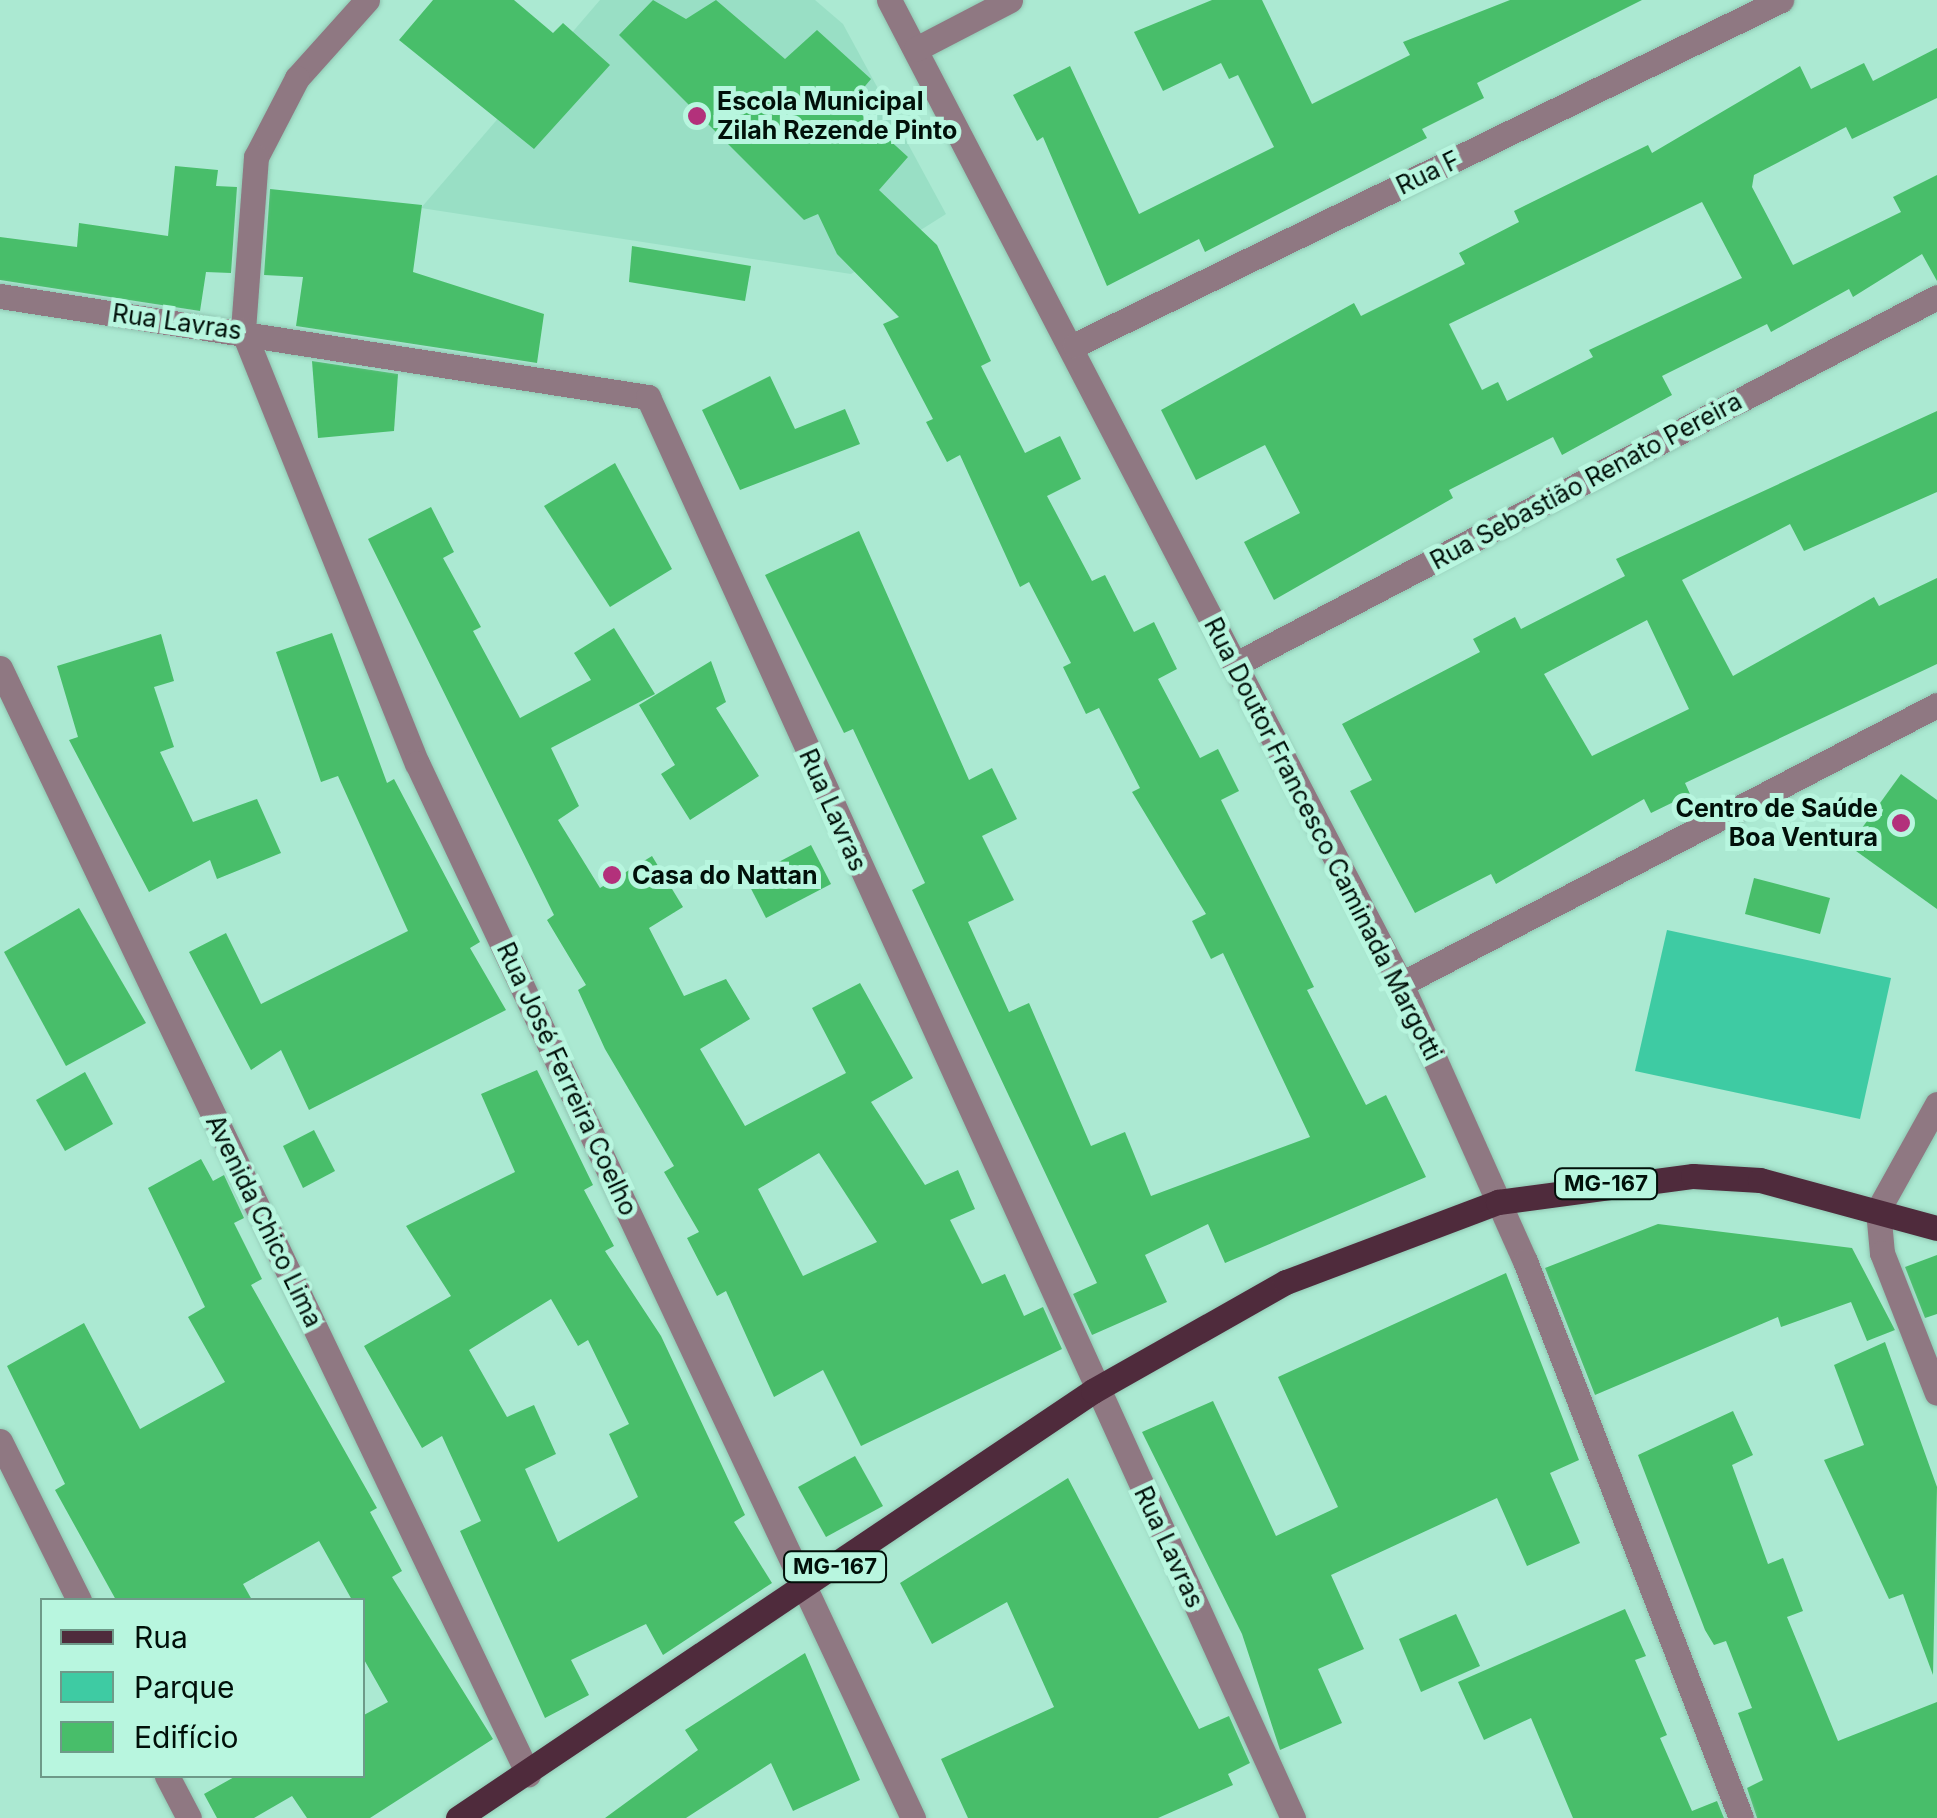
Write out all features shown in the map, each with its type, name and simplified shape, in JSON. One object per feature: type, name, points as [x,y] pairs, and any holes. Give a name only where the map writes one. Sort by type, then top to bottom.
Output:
[{"type":"main road","name":"MG-167","points":[[458,1818],[1093,1391],[1286,1282],[1498,1202],[1693,1176],[1760,1180],[1937,1228]]},
{"type":"street","points":[[243,332],[256,156],[297,78],[367,0]]},
{"type":"street","name":"Rua Doutor Francesco Caminada Margotti","points":[[889,0],[1075,345],[1401,984],[1498,1202],[1741,1818]]},
{"type":"street","points":[[916,49],[1010,0]]},
{"type":"street","name":"Rua F","points":[[1075,345],[1781,0]]},
{"type":"street","name":"Rua Lavras","points":[[0,296],[648,397],[1093,1391],[1293,1818]]},
{"type":"street","name":"Rua Sebastião Renato Pereira","points":[[1236,664],[1937,297]]},
{"type":"street","name":"Rua José Ferreira Coelho","points":[[243,332],[417,763],[809,1585],[914,1818]]},
{"type":"street","name":"Avenida Chico Lima","points":[[0,668],[528,1774]]},
{"type":"street","points":[[1401,984],[1937,705]]},
{"type":"street","points":[[1937,1104],[1878,1210],[1882,1252],[1937,1393]]},
{"type":"street","points":[[0,1441],[78,1598]]},
{"type":"street","points":[[169,1778],[182,1815]]},
{"type":"shaded area","name":"Escola Municipal Zilah Rezende Pinto","points":[[600,0],[815,0],[843,24],[946,214],[851,274],[421,208]]},
{"type":"green space","points":[[1667,930],[1891,978],[1860,1119],[1635,1071]]},
{"type":"building","points":[[433,0],[514,0],[553,33],[563,23],[610,65],[534,149],[399,40]]},
{"type":"building","points":[[653,0],[686,19],[716,0],[785,59],[817,30],[871,79],[850,104],[908,157],[879,190],[937,245],[991,361],[981,366],[1025,453],[1060,436],[1081,479],[1047,496],[1092,581],[1105,575],[1134,632],[1154,622],[1177,669],[1158,679],[1200,758],[1218,749],[1239,791],[1221,800],[1314,987],[1307,990],[1366,1105],[1386,1095],[1426,1177],[1225,1263],[1208,1224],[1145,1255],[1167,1302],[1092,1335],[1073,1294],[1097,1283],[912,890],[925,883],[853,729],[844,733],[765,575],[859,531],[969,780],[992,768],[1017,819],[982,836],[1014,900],[968,922],[1009,1012],[1029,1003],[1091,1146],[1125,1132],[1151,1196],[1310,1137],[1223,953],[1211,959],[1192,921],[1206,914],[1132,792],[1140,788],[1099,708],[1086,714],[1063,667],[1071,663],[1029,582],[1020,587],[960,455],[947,462],[926,422],[933,419],[883,324],[899,317],[837,254],[818,214],[804,220],[619,35]]},
{"type":"building","points":[[1212,0],[1262,0],[1312,104],[1410,55],[1403,42],[1510,0],[1642,0],[1477,83],[1484,98],[1422,129],[1427,138],[1205,252],[1199,239],[1107,286],[1043,137],[1037,141],[1013,95],[1070,66],[1139,214],[1274,147],[1238,75],[1229,79],[1221,63],[1163,91],[1134,32]]},
{"type":"building","points":[[1937,48],[1937,98],[1852,139],[1846,127],[1754,175],[1752,187],[1793,265],[1901,212],[1893,197],[1937,175],[1937,281],[1922,254],[1853,297],[1849,289],[1771,332],[1767,324],[1662,376],[1672,395],[1562,455],[1553,437],[1449,490],[1453,498],[1274,600],[1244,542],[1300,513],[1265,445],[1196,480],[1161,410],[1354,303],[1361,316],[1465,264],[1459,253],[1519,222],[1514,211],[1648,145],[1652,153],[1800,66],[1811,89],[1864,63],[1873,81]],"holes":[[[1702,202],[1742,278],[1589,350],[1593,357],[1507,401],[1498,382],[1482,390],[1449,324]]]},
{"type":"building","points":[[175,166],[218,170],[216,186],[237,187],[231,273],[206,272],[200,311],[0,280],[0,237],[77,247],[79,223],[168,236]]},
{"type":"building","points":[[270,189],[422,205],[413,272],[544,314],[537,363],[296,326],[303,277],[264,275]]},
{"type":"building","points":[[632,246],[751,266],[745,301],[629,282]]},
{"type":"building","points":[[312,361],[398,374],[394,431],[318,438]]},
{"type":"building","points":[[770,376],[795,429],[845,409],[860,444],[740,490],[702,410]]},
{"type":"building","points":[[1937,411],[1937,492],[1804,551],[1790,524],[1682,580],[1733,676],[1874,597],[1879,606],[1937,578],[1937,664],[1685,783],[1690,794],[1651,813],[1644,799],[1496,884],[1491,874],[1415,913],[1350,791],[1372,780],[1342,724],[1480,652],[1473,639],[1515,617],[1521,629],[1625,576],[1616,559]],"holes":[[[1647,620],[1689,709],[1592,756],[1544,674]]]},
{"type":"building","points":[[615,463],[672,569],[610,607],[544,506]]},
{"type":"building","points":[[431,507],[454,552],[443,558],[481,627],[473,631],[520,718],[591,680],[574,653],[614,628],[655,694],[551,748],[579,806],[558,820],[600,888],[652,856],[683,907],[649,928],[684,996],[726,979],[750,1019],[700,1049],[745,1126],[846,1073],[812,1008],[860,983],[913,1078],[871,1102],[925,1185],[958,1170],[975,1209],[950,1220],[982,1284],[1005,1274],[1024,1316],[1043,1307],[1062,1349],[861,1446],[823,1370],[774,1397],[726,1291],[717,1296],[687,1238],[699,1232],[664,1172],[674,1166],[605,1049],[578,990],[586,985],[547,920],[554,915],[368,539]],"holes":[[[819,1153],[877,1242],[803,1276],[758,1189]]]},
{"type":"building","points":[[332,633],[387,783],[394,779],[480,942],[470,948],[506,1010],[309,1110],[281,1050],[251,1070],[189,952],[226,933],[261,1004],[408,931],[338,776],[321,782],[276,652]]},
{"type":"building","points":[[161,634],[174,681],[154,687],[174,747],[160,752],[193,822],[257,799],[281,853],[217,879],[210,860],[149,892],[69,740],[78,737],[57,666]]},
{"type":"building","points":[[711,661],[726,702],[716,708],[759,776],[690,820],[661,774],[675,765],[639,705]]},
{"type":"building","name":"Centro de Saúde Boa Ventura","points":[[1901,774],[1937,800],[1937,909],[1849,846]]},
{"type":"building","points":[[811,845],[831,884],[766,918],[746,879]]},
{"type":"building","points":[[1754,878],[1830,898],[1820,934],[1745,914]]},
{"type":"building","points":[[79,908],[146,1023],[66,1066],[4,952]]},
{"type":"building","points":[[537,1070],[593,1185],[584,1190],[614,1246],[605,1251],[661,1336],[745,1515],[734,1522],[772,1583],[663,1655],[646,1624],[571,1660],[589,1695],[545,1718],[460,1531],[481,1521],[442,1436],[422,1448],[364,1346],[451,1296],[406,1226],[515,1172],[481,1094]],"holes":[[[551,1299],[578,1346],[588,1340],[629,1424],[609,1434],[638,1497],[558,1542],[525,1469],[556,1454],[534,1405],[507,1417],[469,1350]]]},
{"type":"building","points":[[85,1072],[113,1124],[65,1151],[36,1100]]},
{"type":"building","points":[[314,1130],[335,1171],[303,1188],[283,1146]]},
{"type":"building","points":[[201,1159],[213,1181],[224,1175],[244,1218],[234,1223],[262,1279],[251,1285],[377,1508],[370,1512],[402,1571],[392,1577],[493,1739],[370,1818],[307,1818],[292,1796],[254,1818],[217,1818],[204,1794],[232,1778],[365,1778],[365,1714],[388,1702],[365,1661],[365,1598],[351,1598],[319,1541],[243,1584],[251,1598],[115,1598],[55,1490],[65,1484],[7,1366],[84,1323],[140,1429],[225,1382],[188,1317],[205,1307],[148,1188]]},
{"type":"building","points":[[1658,1224],[1852,1248],[1895,1330],[1867,1341],[1851,1302],[1781,1327],[1778,1317],[1595,1395],[1545,1268]]},
{"type":"building","points":[[1937,1255],[1937,1314],[1925,1318],[1905,1267]]},
{"type":"building","points":[[1506,1273],[1579,1460],[1550,1473],[1580,1543],[1527,1566],[1497,1498],[1331,1575],[1364,1649],[1318,1669],[1342,1723],[1280,1750],[1242,1634],[1142,1432],[1213,1401],[1276,1536],[1338,1507],[1278,1377]]},
{"type":"building","points":[[1885,1342],[1937,1487],[1933,1675],[1903,1594],[1889,1599],[1824,1460],[1864,1445],[1834,1365]]},
{"type":"building","points":[[1733,1411],[1753,1455],[1732,1465],[1768,1564],[1783,1558],[1803,1611],[1787,1617],[1838,1741],[1937,1702],[1937,1818],[1757,1818],[1747,1788],[1763,1780],[1738,1713],[1752,1708],[1726,1641],[1714,1645],[1705,1630],[1638,1455]]},
{"type":"building","points":[[855,1456],[883,1506],[826,1537],[798,1487]]},
{"type":"building","points":[[1068,1478],[1199,1729],[1229,1716],[1250,1763],[1228,1774],[1233,1785],[1158,1818],[968,1818],[941,1759],[1054,1707],[1007,1602],[932,1644],[900,1583]]},
{"type":"building","points":[[1625,1609],[1646,1656],[1635,1660],[1667,1735],[1660,1738],[1692,1811],[1717,1801],[1724,1818],[1573,1818],[1531,1718],[1484,1740],[1458,1682]]},
{"type":"building","points":[[1456,1614],[1480,1666],[1421,1692],[1399,1639]]},
{"type":"building","points":[[805,1653],[860,1780],[793,1811],[771,1763],[686,1818],[605,1818],[698,1750],[685,1730]]},
{"type":"place","name":"Escola Municipal Zilah Rezende Pinto","points":[[697,116]]},
{"type":"place","name":"Centro de Saúde Boa Ventura","points":[[1901,823]]},
{"type":"place","name":"Casa do Nattan","points":[[612,875]]}]
